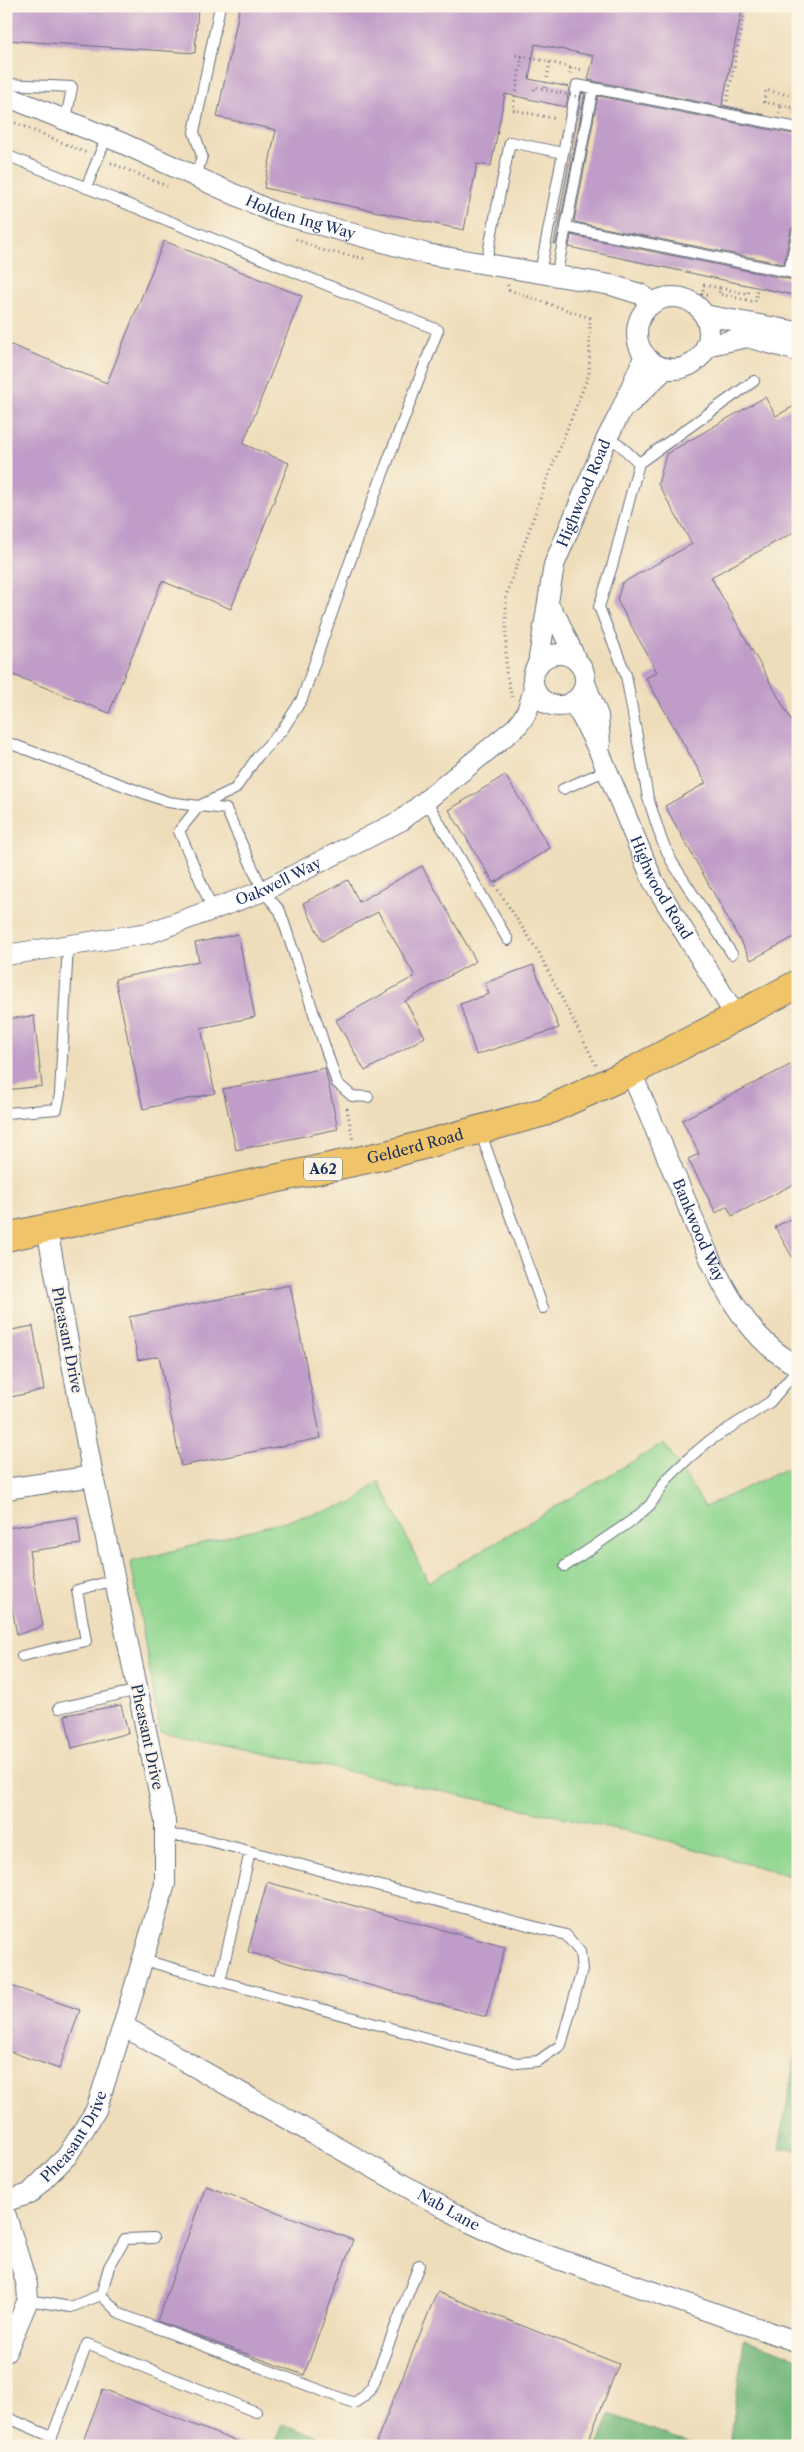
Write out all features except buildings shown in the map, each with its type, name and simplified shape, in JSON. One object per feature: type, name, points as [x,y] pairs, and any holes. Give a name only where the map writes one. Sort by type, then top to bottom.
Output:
[{"type":"main road","name":"Gelderd Road","points":[[6,1236],[47,1229],[358,1161],[544,1112],[631,1072],[737,1018],[798,984]]},
{"type":"street","name":"Holden Ing Way","points":[[6,96],[107,136],[273,212],[426,254],[611,286],[658,297]]},
{"type":"street","points":[[611,286],[634,312],[638,322]]},
{"type":"street","points":[[658,297],[680,298],[696,306],[704,315],[708,325],[706,346],[700,356],[690,364],[678,368],[666,368],[654,363],[645,355],[639,345],[637,334],[638,322],[644,312],[658,297]]},
{"type":"street","points":[[704,315],[796,348]]},
{"type":"street","points":[[706,346],[747,338],[796,348]]},
{"type":"street","name":"Highwood Road","points":[[538,664],[554,565],[607,438],[645,355]]},
{"type":"street","name":"Highwood Road","points":[[620,413],[666,368]]},
{"type":"street","points":[[548,605],[558,620],[581,667],[585,683],[578,698],[564,704],[543,701],[534,688],[534,672],[538,664],[552,655],[560,654],[576,660]]},
{"type":"street","name":"Highwood Road","points":[[585,683],[598,716],[599,751]]},
{"type":"street","name":"Oakwell Way","points":[[6,955],[149,933],[263,891],[402,820],[515,728],[527,711],[534,688]]},
{"type":"street","name":"Oakwell Way","points":[[515,728],[534,723],[564,704]]},
{"type":"street","name":"Highwood Road","points":[[564,704],[581,715],[599,751],[605,771],[653,881],[737,1018]]},
{"type":"street","name":"Bankwood Way","points":[[631,1072],[718,1278],[758,1336],[784,1359],[798,1367]]},
{"type":"street","name":"Pheasant Drive","points":[[6,2201],[29,2194],[67,2156],[96,2110],[165,1884],[165,1821],[93,1476],[47,1229]]},
{"type":"street","points":[[6,1489],[93,1476]]},
{"type":"street","name":"Nab Lane","points":[[123,2026],[469,2222],[522,2247],[798,2342]]},
{"type":"street","points":[[6,2216],[27,2285],[28,2300],[6,2352]]},
{"type":"lane","points":[[196,177],[202,156],[194,132],[220,6]]},
{"type":"lane","points":[[6,84],[72,88],[66,120]]},
{"type":"lane","points":[[542,274],[558,152],[577,85],[797,121]]},
{"type":"lane","points":[[542,274],[566,227],[593,88]]},
{"type":"lane","points":[[86,188],[107,136]]},
{"type":"lane","points":[[486,263],[510,142],[558,152]]},
{"type":"lane","points":[[6,155],[146,210],[438,330],[359,536],[302,699],[283,729],[258,756],[235,789],[199,806],[179,831],[213,910]]},
{"type":"lane","points":[[566,227],[794,273],[798,231]]},
{"type":"lane","points":[[732,954],[672,862],[662,841],[648,798],[626,675],[599,607],[613,563],[639,463],[754,381]]},
{"type":"lane","points":[[607,438],[619,444],[639,463]]},
{"type":"lane","points":[[6,742],[168,802],[226,808],[263,891],[280,911],[337,1083],[352,1096],[368,1097]]},
{"type":"lane","points":[[563,789],[605,771]]},
{"type":"lane","points":[[426,800],[508,940]]},
{"type":"lane","points":[[6,1113],[57,1109],[60,1094],[68,945]]},
{"type":"lane","points":[[479,1130],[543,1308]]},
{"type":"lane","points":[[565,1566],[634,1520],[650,1504],[667,1479],[690,1457],[709,1441],[770,1402],[798,1367]]},
{"type":"lane","points":[[22,1656],[86,1641],[77,1590],[115,1580]]},
{"type":"lane","points":[[58,1708],[138,1690]]},
{"type":"lane","points":[[143,1960],[517,2064],[538,2061],[561,2045],[582,1970],[580,1952],[566,1935],[195,1837],[165,1835]]},
{"type":"lane","points":[[220,1981],[250,1852]]},
{"type":"lane","points":[[101,2295],[108,2267],[125,2239],[153,2238]]},
{"type":"lane","points":[[101,2295],[120,2314],[354,2403],[363,2397],[373,2386],[419,2265]]},
{"type":"lane","points":[[28,2300],[71,2307],[101,2295]]},
{"type":"lane","points":[[6,2417],[50,2441],[87,2344],[256,2412]]},
{"type":"path","points":[[727,103],[746,6]]},
{"type":"path","points":[[516,55],[591,72]]},
{"type":"path","points":[[522,56],[513,110],[560,120]]},
{"type":"path","points":[[545,89],[550,62]]},
{"type":"path","points":[[569,77],[571,68]]},
{"type":"path","points":[[564,103],[567,86]]},
{"type":"path","points":[[534,90],[535,87],[589,99]]},
{"type":"path","points":[[771,112],[797,121],[798,98],[766,90],[764,102],[794,108]]},
{"type":"path","points":[[717,101],[736,105]]},
{"type":"path","points":[[780,114],[781,106]]},
{"type":"path","points":[[558,152],[562,112]]},
{"type":"path","points":[[6,119],[170,188]]},
{"type":"path","points":[[295,239],[321,250],[369,259]]},
{"type":"path","points":[[524,295],[542,274]]},
{"type":"path","points":[[498,284],[508,285],[509,290],[590,318],[589,374],[546,482],[506,596],[506,672],[515,706],[527,711]]},
{"type":"path","points":[[702,294],[704,285],[748,292]]},
{"type":"path","points":[[720,288],[719,294],[755,302],[758,287]]},
{"type":"path","points":[[658,297],[702,294],[760,307]]},
{"type":"path","points":[[482,865],[539,953],[606,1084]]},
{"type":"path","points":[[342,1088],[358,1161]]},
{"type":"green space","points":[[664,1443],[705,1507],[798,1463],[798,1878],[645,1835],[160,1731],[131,1562],[353,1503],[379,1481],[428,1582]]},
{"type":"green space","points":[[798,2042],[798,2150],[779,2148]]},
{"type":"green space","points":[[744,2339],[798,2358],[798,2446],[730,2446]]},
{"type":"green space","points":[[610,2414],[698,2446],[598,2446]]},
{"type":"green space","points":[[282,2424],[344,2446],[273,2446]]}]
